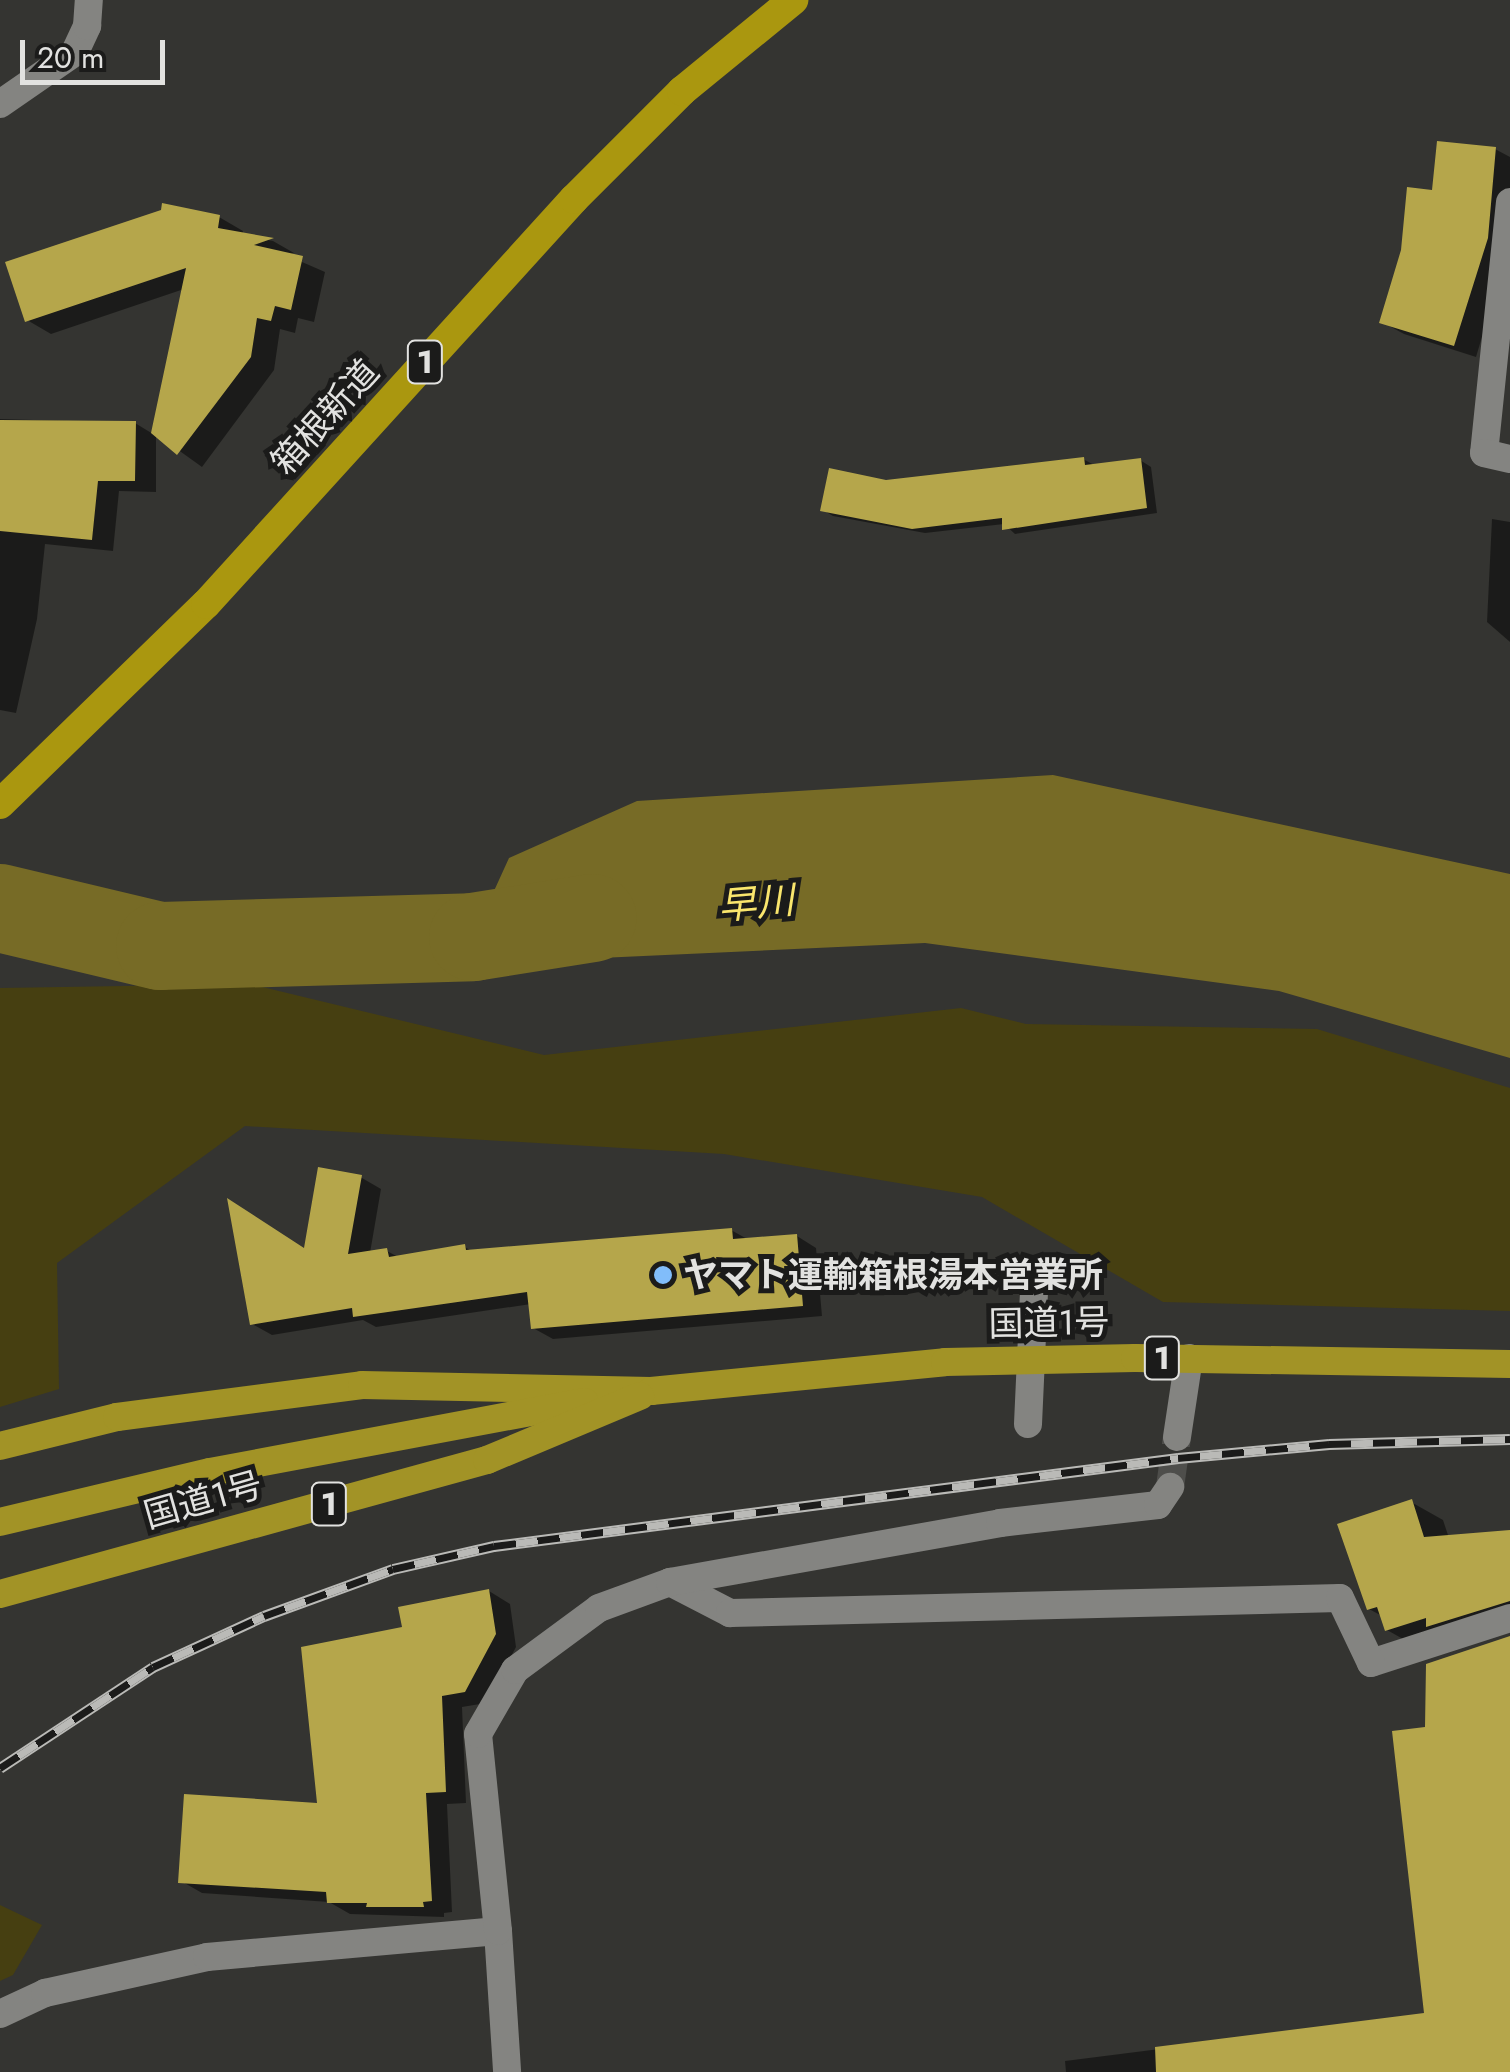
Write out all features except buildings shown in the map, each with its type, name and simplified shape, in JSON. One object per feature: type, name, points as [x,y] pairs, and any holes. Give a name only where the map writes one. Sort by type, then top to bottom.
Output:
[{"type":"highway","name":"箱根新道","points":[[0,804],[206,604],[574,199],[682,91],[793,0]]},
{"type":"highway","name":"国道1号","points":[[0,1446],[117,1417],[362,1385],[650,1392],[945,1362],[1189,1358],[1510,1364]]},
{"type":"highway","name":"国道1号","points":[[0,1594],[487,1460],[650,1392]]},
{"type":"highway","name":"1","points":[[0,1522],[412,1432],[650,1392]]},
{"type":"street","points":[[0,104],[75,52],[87,26],[89,0]]},
{"type":"street","points":[[1510,202],[1484,453],[1510,458]]},
{"type":"street","points":[[1028,1424],[1034,1292]]},
{"type":"street","points":[[1177,1438],[1189,1358]]},
{"type":"street","points":[[507,2072],[498,1930],[478,1734],[515,1670],[599,1608],[670,1582],[1000,1522],[1158,1505],[1170,1486]]},
{"type":"street","points":[[670,1582],[730,1612],[1340,1598],[1371,1663],[1510,1618]]},
{"type":"street","points":[[0,2014],[45,1993],[207,1957],[498,1930]]},
{"type":"shaded area","points":[[250,984],[544,1055],[961,1008],[1026,1024],[1317,1029],[1510,1088],[1510,1311],[1163,1302],[982,1197],[724,1154],[245,1126],[57,1263],[59,1389],[0,1407],[0,988]]},
{"type":"shaded area","points":[[0,1905],[42,1925],[13,1975],[0,1981]]},
{"type":"water","points":[[1053,775],[1510,874],[1510,1058],[1279,991],[925,943],[534,961],[473,937],[509,858],[637,801]]},
{"type":"waterway","name":"早川","points":[[0,908],[160,946],[473,937],[593,918]]},
{"type":"tunnel","points":[[1170,1487],[1177,1437]]},
{"type":"railway","points":[[0,1768],[153,1667],[264,1616],[393,1569],[494,1546],[1178,1458],[1329,1444],[1510,1439]]},
{"type":"place","name":"ヤマト運輸箱根湯本営業所","points":[[663,1275]]}]
